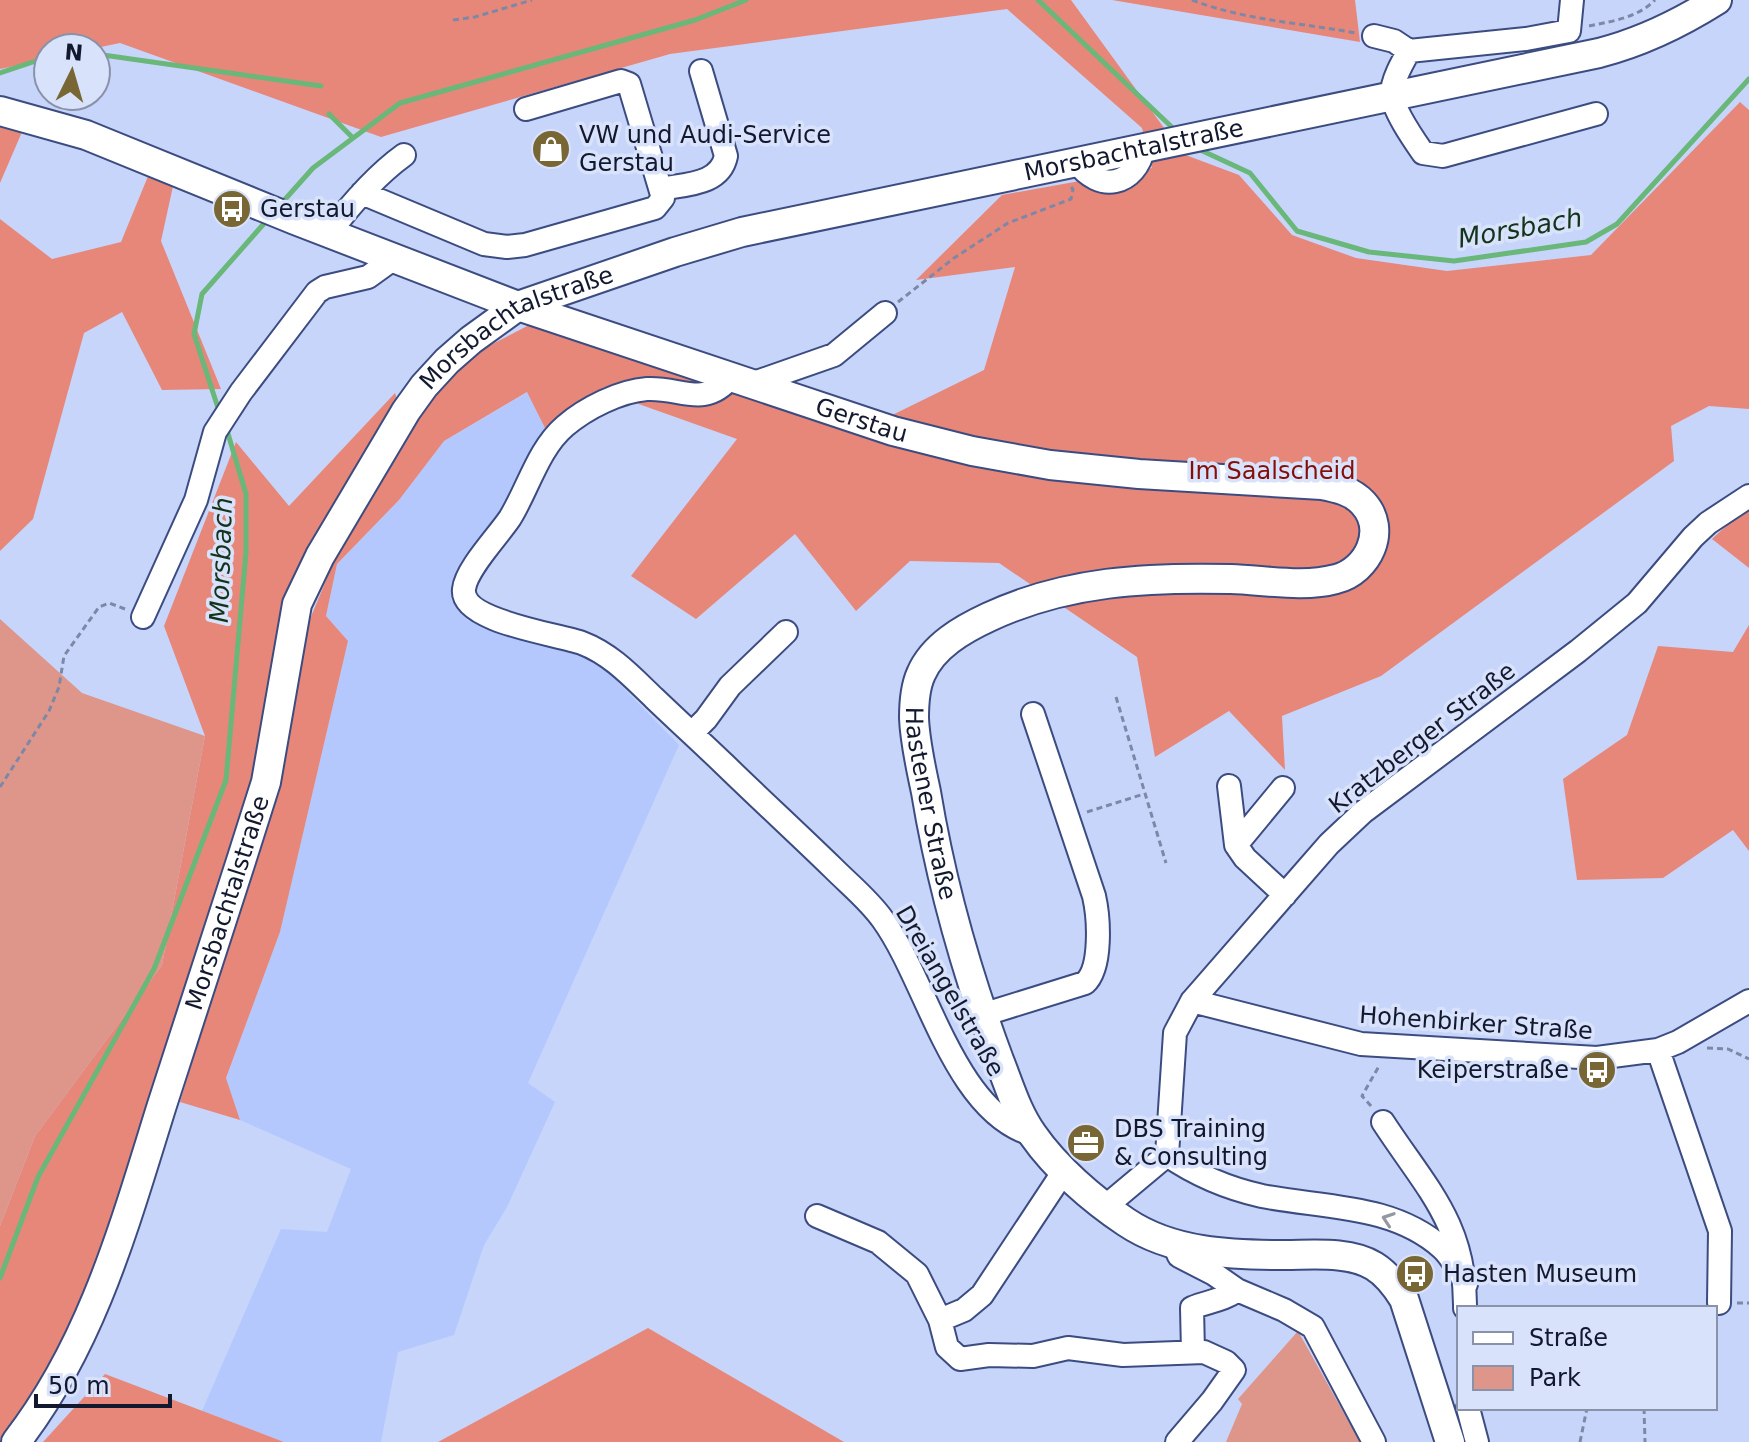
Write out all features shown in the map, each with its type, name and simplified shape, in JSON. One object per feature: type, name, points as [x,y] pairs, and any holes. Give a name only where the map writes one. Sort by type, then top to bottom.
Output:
[{"type":"main road","name":"Morsbachtalstraße","points":[[16,1442],[36,1417],[64,1368],[109,1273],[266,782],[291,630],[301,595],[320,556],[406,411],[439,369],[465,345],[518,306],[742,232],[1071,172],[1153,145],[1627,46],[1684,21],[1717,0]]},
{"type":"main road","name":"Gerstau","points":[[0,111],[86,135],[518,306],[893,431],[972,451]]},
{"type":"main road","points":[[455,282],[470,305],[473,325],[465,345]]},
{"type":"main road","name":"Hastener Straße","points":[[972,451],[1094,470],[1337,488],[1363,503],[1371,515],[1373,531],[1369,555],[1359,568],[1336,579],[1311,582],[1170,578],[1086,586],[1014,605],[982,620],[937,649],[921,673],[914,697],[915,729],[938,855],[982,1015],[1031,1134],[1064,1171],[1124,1221],[1148,1235],[1217,1253],[1346,1257],[1375,1266],[1394,1283],[1404,1299],[1450,1442]]},
{"type":"street","points":[[1374,36],[1394,41],[1409,51],[1526,39],[1569,31],[1572,0]]},
{"type":"street","points":[[1409,51],[1399,68],[1392,95],[1409,133],[1423,153],[1443,156],[1596,114]]},
{"type":"street","points":[[661,189],[707,180],[717,176],[724,166],[726,156],[701,71]]},
{"type":"street","points":[[362,193],[484,244],[507,247],[525,245],[655,208],[663,198],[629,84],[621,81],[526,109]]},
{"type":"street","points":[[329,233],[362,193],[389,165],[404,155]]},
{"type":"street","points":[[143,617],[196,500],[215,432],[233,403],[317,292],[325,287],[368,277],[393,259]]},
{"type":"street","name":"Gerstau","points":[[741,381],[834,355],[885,313]]},
{"type":"street","name":"Dreiangelstraße","points":[[741,381],[712,394],[702,395],[660,390],[634,391],[595,408],[563,427],[548,447],[511,516],[467,579],[463,591],[467,604],[479,613],[599,650],[692,733],[882,918],[905,957],[957,1063],[974,1089],[1008,1124],[1031,1134]]},
{"type":"street","name":"Kratzberger Straße","points":[[1167,1155],[1175,1033],[1192,1001],[1329,844],[1363,812],[1590,642],[1637,603],[1708,523],[1749,496]]},
{"type":"street","points":[[692,733],[730,686],[786,632]]},
{"type":"street","points":[[982,1015],[1074,987],[1092,977],[1095,965],[1097,909],[1033,714]]},
{"type":"street","points":[[1229,786],[1236,845],[1245,858],[1285,895]]},
{"type":"street","points":[[1236,845],[1283,788]]},
{"type":"street","name":"Hohenbirker Straße","points":[[1192,1001],[1340,1040],[1387,1046],[1597,1058],[1668,1046],[1749,1001]]},
{"type":"street","points":[[1668,1046],[1720,1231],[1719,1303]]},
{"type":"street","points":[[1383,1122],[1448,1218],[1466,1284],[1465,1306]]},
{"type":"street","points":[[1106,1206],[1167,1155],[1210,1181],[1232,1188],[1262,1196],[1348,1208],[1408,1226],[1443,1249],[1466,1284]]},
{"type":"street","points":[[940,1320],[964,1310],[982,1295],[1064,1171]]},
{"type":"street","points":[[817,1216],[878,1242],[917,1274],[940,1320],[947,1347],[960,1359],[989,1355],[1033,1356],[1068,1348],[1123,1355],[1204,1352],[1226,1362],[1234,1370],[1177,1442]]},
{"type":"street","points":[[1426,1237],[1448,1218]]},
{"type":"street","points":[[1174,1244],[1179,1256],[1237,1290],[1284,1310],[1313,1327],[1374,1442]]},
{"type":"street","points":[[1193,1352],[1192,1308],[1224,1300],[1237,1290]]},
{"type":"street","points":[[1469,1410],[1477,1442]]},
{"type":"path","points":[[453,20],[475,17],[532,0]]},
{"type":"path","points":[[1192,0],[1246,16],[1374,36]]},
{"type":"path","points":[[1569,31],[1626,18],[1641,12],[1655,0]]},
{"type":"path","points":[[885,313],[954,258],[1008,223],[1071,199],[1071,172]]},
{"type":"path","points":[[0,787],[49,711],[59,687],[64,656],[99,607],[109,603],[143,617]]},
{"type":"path","points":[[1116,697],[1166,863]]},
{"type":"path","points":[[1068,818],[1144,794]]},
{"type":"path","points":[[1383,1122],[1362,1096],[1387,1046]]},
{"type":"path","points":[[1668,1046],[1728,1049],[1749,1059]]},
{"type":"path","points":[[1580,1442],[1587,1410]]},
{"type":"path","points":[[1644,1410],[1645,1442]]},
{"type":"shaded area","points":[[528,392],[545,428],[505,505],[461,569],[451,590],[452,600],[467,620],[573,649],[606,670],[679,745],[528,1083],[555,1102],[507,1207],[484,1245],[454,1335],[398,1352],[381,1442],[284,1442],[202,1411],[281,1229],[327,1232],[351,1169],[240,1120],[226,1078],[280,932],[348,641],[326,616],[337,564],[399,500],[444,441]]},
{"type":"green space","name":"Im Saalscheid","points":[[0,0],[1071,0],[1183,154],[1239,175],[1292,235],[1356,258],[1447,271],[1591,255],[1740,102],[1749,110],[1749,409],[1709,406],[1671,426],[1674,461],[1381,676],[1282,716],[1285,770],[1229,711],[1155,757],[1137,657],[999,563],[910,561],[856,611],[795,534],[696,619],[631,576],[737,439],[633,402],[604,387],[545,428],[527,392],[444,441],[399,500],[337,564],[326,616],[348,641],[280,932],[226,1078],[240,1120],[180,1102],[282,768],[298,648],[339,549],[401,437],[456,363],[533,323],[876,423],[984,370],[1015,267],[916,280],[1002,195],[1152,168],[1142,128],[1007,9],[670,54],[381,137],[120,43],[112,45],[112,32],[32,32],[32,62],[0,69]]},
{"type":"green space","points":[[1112,0],[1355,0],[1360,42]]},
{"type":"green space","points":[[0,114],[25,125],[0,183]]},
{"type":"green space","points":[[151,169],[175,177],[161,241],[221,389],[162,390],[122,312],[84,333],[33,519],[0,551],[0,219],[52,259],[121,242]]},
{"type":"green space","points":[[395,393],[399,406],[288,594],[275,647],[264,755],[243,826],[170,1033],[85,1302],[46,1380],[0,1439],[0,1226],[35,1136],[162,965],[205,736],[164,626],[236,442],[289,506]]},
{"type":"green space","points":[[1749,508],[1749,568],[1712,539]]},
{"type":"green space","points":[[0,619],[82,693],[205,736],[162,965],[35,1136],[0,1226]]},
{"type":"green space","points":[[1749,625],[1749,851],[1733,830],[1663,878],[1577,880],[1563,779],[1627,735],[1658,646],[1733,652]]},
{"type":"green space","points":[[648,1328],[844,1442],[438,1442]]},
{"type":"green space","points":[[1298,1331],[1360,1442],[1226,1442],[1242,1404],[1238,1399]]},
{"type":"green space","points":[[105,1374],[284,1442],[43,1442]]},
{"type":"waterway","name":"Morsbach","points":[[280,205],[313,168],[400,103],[695,20],[746,0]]},
{"type":"waterway","name":"Morsbach","points":[[1038,0],[1177,132]]},
{"type":"waterway","points":[[112,56],[321,86]]},
{"type":"waterway","points":[[0,73],[32,62]]},
{"type":"waterway","name":"Morsbach","points":[[1194,147],[1250,173],[1297,231],[1369,252],[1454,261],[1586,242],[1617,224],[1749,79]]},
{"type":"waterway","points":[[329,114],[353,138]]},
{"type":"waterway","name":"Morsbach","points":[[219,411],[194,334],[202,294],[268,219]]},
{"type":"waterway","name":"Morsbach","points":[[0,1278],[38,1177],[154,969],[226,780],[246,552],[246,494],[226,427]]},
{"type":"place","name":"VW und Audi-Service Gerstau","points":[[551,149]]},
{"type":"place","name":"Gerstau","points":[[232,209]]},
{"type":"place","name":"Keiperstraße","points":[[1597,1070]]},
{"type":"place","name":"DBS Training & Consulting","points":[[1086,1143]]},
{"type":"place","name":"Hasten Museum","points":[[1415,1274]]}]
